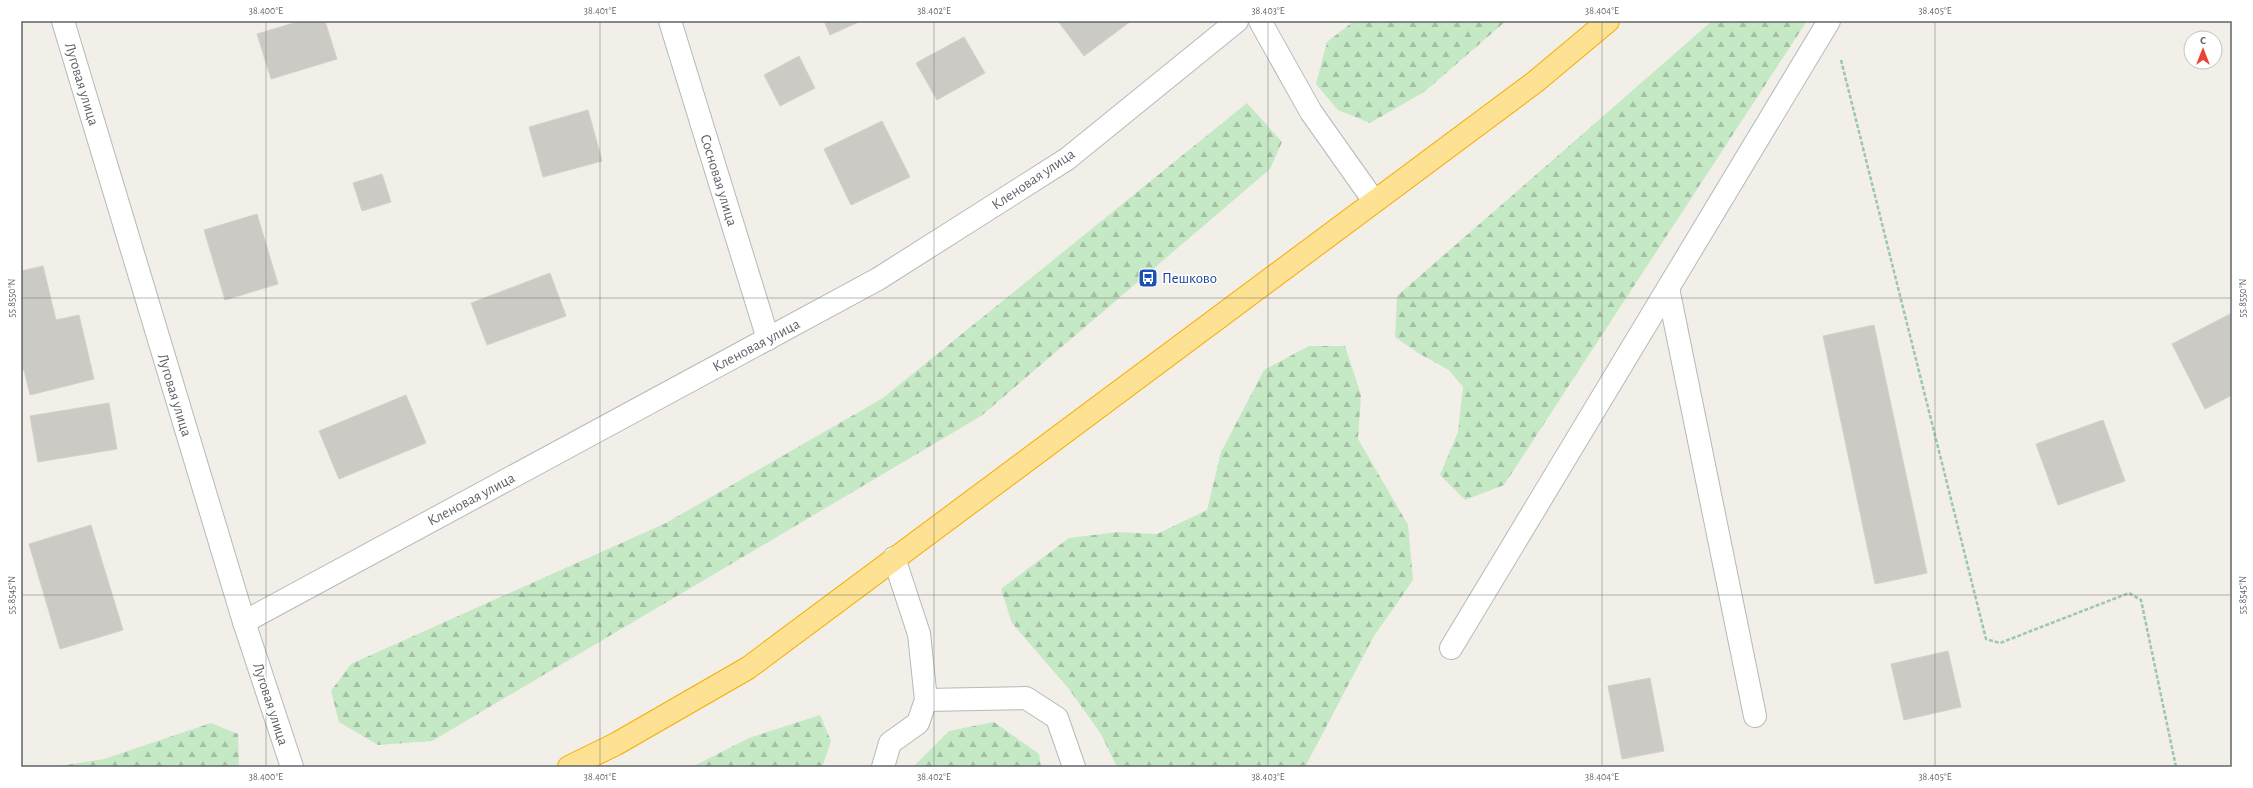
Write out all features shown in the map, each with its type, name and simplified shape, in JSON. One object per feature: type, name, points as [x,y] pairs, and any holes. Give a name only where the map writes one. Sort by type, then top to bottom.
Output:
[{"type":"highway","points":[[569,767],[616,744],[748,668],[1534,82],[1608,21]]},
{"type":"street","name":"Луговая улица","points":[[62,21],[244,622],[292,767]]},
{"type":"street","name":"Сосновая улица","points":[[670,21],[768,339]]},
{"type":"street","name":"Кленовая улица","points":[[244,622],[878,279],[1067,159],[1237,21]]},
{"type":"street","points":[[1260,21],[1311,112],[1374,201]]},
{"type":"street","points":[[1451,648],[1829,21]]},
{"type":"street","points":[[1668,288],[1755,716]]},
{"type":"street","points":[[883,767],[890,743],[918,723],[926,700],[918,634],[894,558]]},
{"type":"street","points":[[926,700],[1026,698],[1057,718],[1074,767]]},
{"type":"path","points":[[1839,52],[1986,639],[2000,643],[2130,593],[2141,600],[2176,767]]},
{"type":"green space","points":[[1354,21],[1506,21],[1424,92],[1370,123],[1338,110],[1316,84],[1327,42]]},
{"type":"green space","points":[[1712,21],[1805,21],[1805,24],[1504,485],[1465,500],[1440,475],[1458,432],[1463,387],[1449,370],[1418,353],[1395,337],[1397,296]]},
{"type":"green space","points":[[1247,103],[1282,142],[1270,169],[981,416],[432,741],[378,745],[339,722],[331,691],[351,664],[666,523],[883,398]]},
{"type":"green space","points":[[1309,346],[1345,346],[1361,395],[1358,439],[1408,525],[1413,580],[1374,636],[1305,767],[1117,767],[1101,734],[1069,689],[1012,623],[1001,589],[1069,538],[1118,532],[1157,534],[1207,510],[1221,452],[1264,370]]},
{"type":"green space","points":[[820,715],[831,741],[822,767],[692,767],[749,738]]},
{"type":"green space","points":[[994,722],[1039,754],[1041,767],[913,767],[949,731]]},
{"type":"green space","points":[[211,723],[238,734],[239,767],[53,767],[104,759]]},
{"type":"building","points":[[300,21],[325,21],[337,59],[271,79],[257,34]]},
{"type":"building","points":[[824,21],[861,21],[830,35]]},
{"type":"building","points":[[1058,21],[1131,21],[1084,56]]},
{"type":"building","points":[[964,37],[985,73],[937,100],[916,63]]},
{"type":"building","points":[[799,56],[815,88],[780,106],[764,75]]},
{"type":"building","points":[[588,110],[602,161],[543,177],[529,127]]},
{"type":"building","points":[[882,121],[910,177],[851,205],[824,149]]},
{"type":"building","points":[[382,174],[391,202],[362,211],[353,183]]},
{"type":"building","points":[[257,214],[278,284],[225,300],[204,230]]},
{"type":"building","points":[[43,266],[56,320],[79,315],[94,379],[30,395],[24,370],[21,370],[21,271]]},
{"type":"building","points":[[550,273],[566,316],[487,345],[471,303]]},
{"type":"building","points":[[2232,313],[2232,395],[2205,409],[2172,344]]},
{"type":"building","points":[[1874,325],[1927,573],[1875,584],[1823,336]]},
{"type":"building","points":[[406,395],[426,443],[339,479],[319,431]]},
{"type":"building","points":[[109,403],[117,449],[38,462],[30,416]]},
{"type":"building","points":[[2103,420],[2125,481],[2058,505],[2036,444]]},
{"type":"building","points":[[91,525],[123,630],[60,649],[29,544]]},
{"type":"building","points":[[1948,651],[1961,707],[1904,720],[1891,664]]},
{"type":"building","points":[[1650,678],[1664,751],[1622,759],[1608,686]]},
{"type":"place","name":"Пешково","points":[[1148,278]]}]
